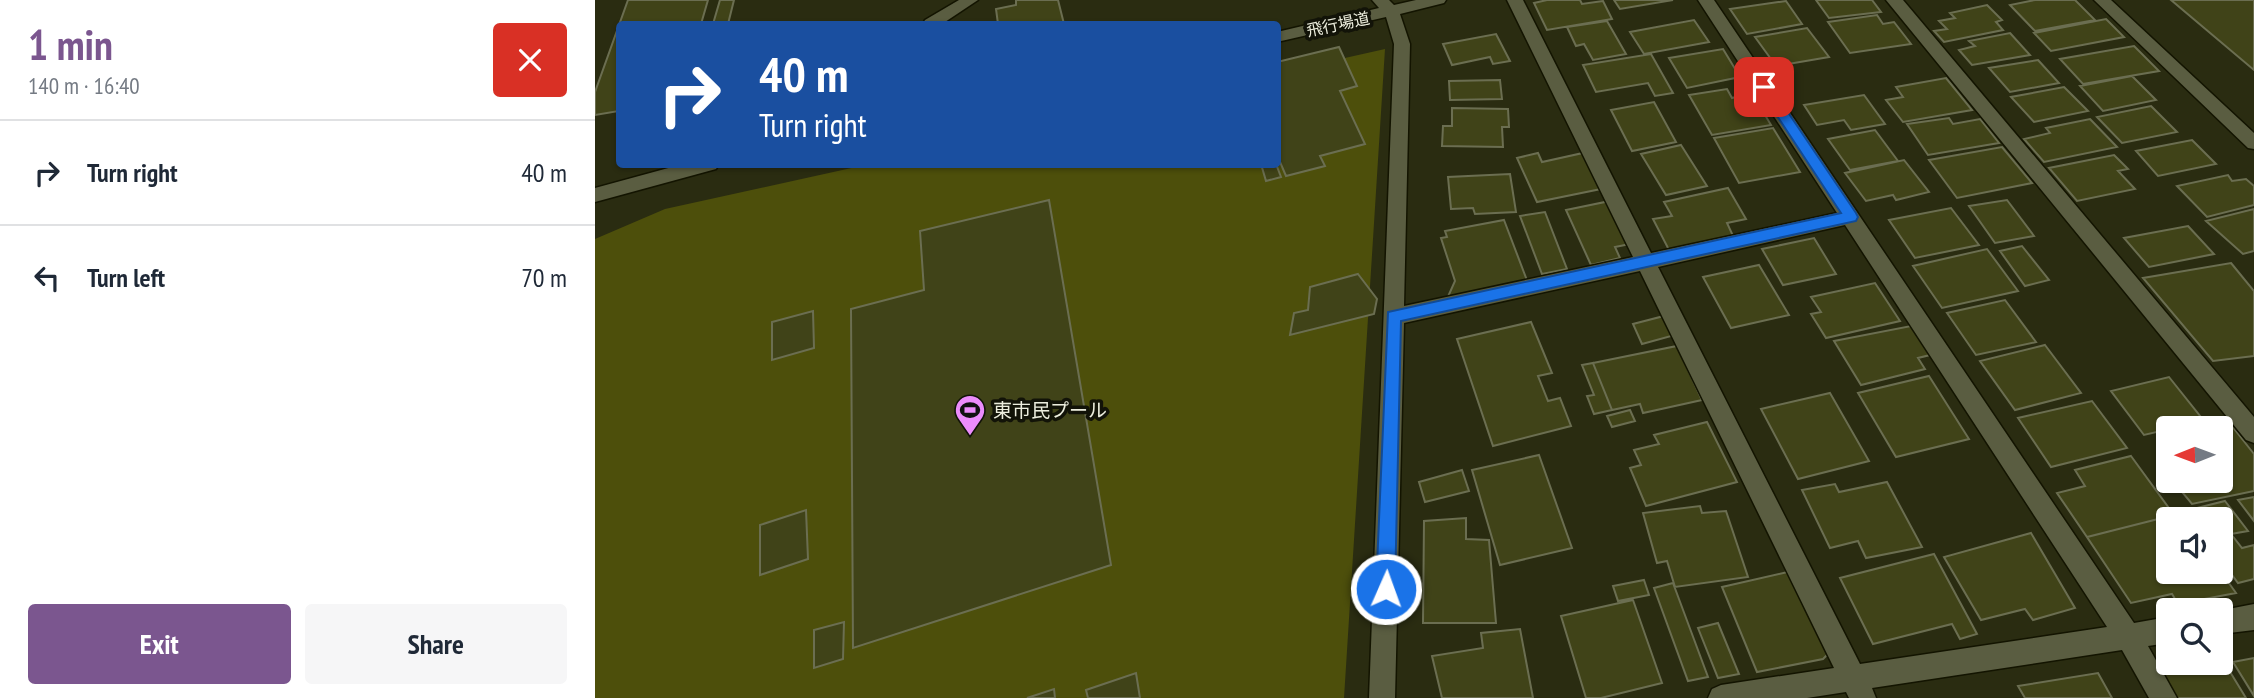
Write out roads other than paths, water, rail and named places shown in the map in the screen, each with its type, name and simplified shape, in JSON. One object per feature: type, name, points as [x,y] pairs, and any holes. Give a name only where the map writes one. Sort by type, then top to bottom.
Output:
[{"type":"street","points":[[936,21],[970,0]]},
{"type":"street","name":"飛行場道","points":[[1281,36],[1386,6],[1438,0]]},
{"type":"street","points":[[1515,0],[1858,688]]},
{"type":"street","points":[[1706,0],[2128,636],[2164,698]]},
{"type":"street","points":[[1894,0],[2254,433]]},
{"type":"street","points":[[2102,0],[2254,143]]},
{"type":"street","points":[[1382,698],[1402,44],[1386,6]]},
{"type":"street","points":[[595,195],[695,168]]},
{"type":"street","points":[[1394,317],[1851,217]]},
{"type":"street","points":[[2233,620],[2254,617]]},
{"type":"street","points":[[1721,698],[1858,688],[2156,632]]},
{"type":"place","name":"東市民プール","points":[[970,437]]}]
